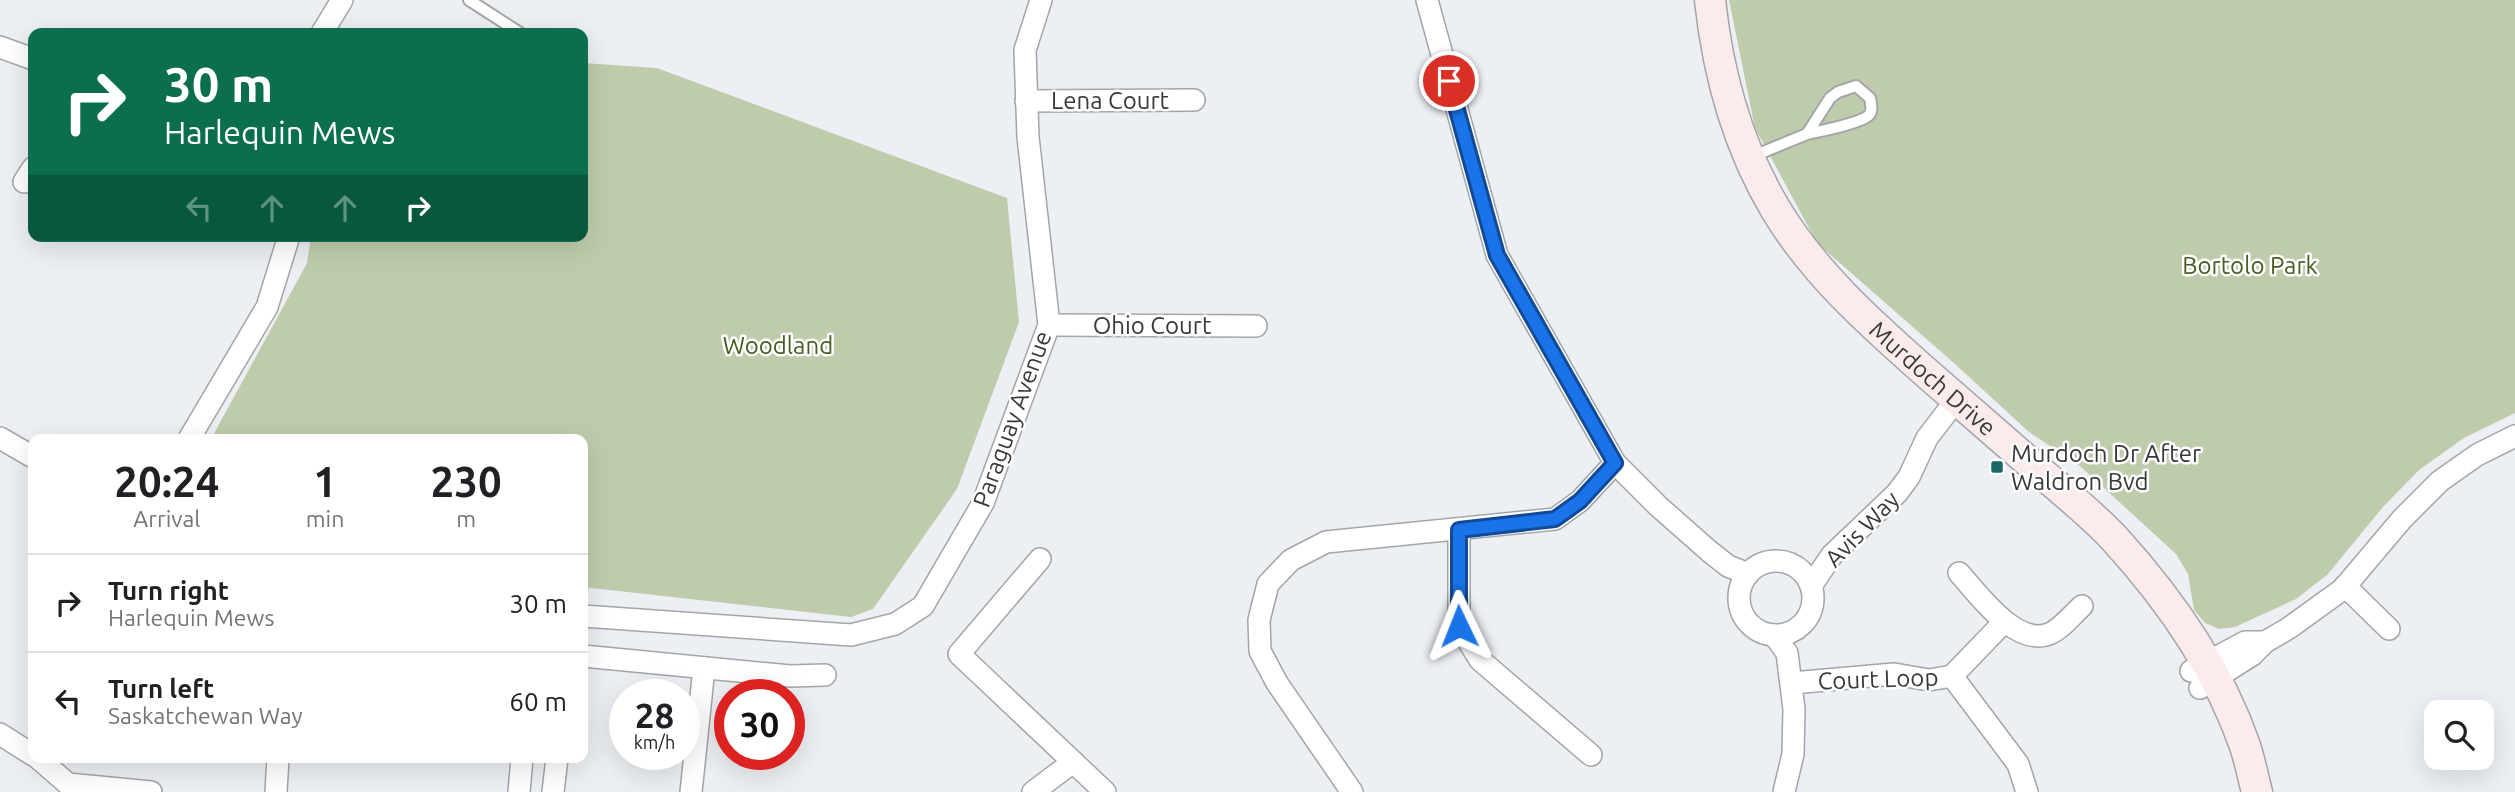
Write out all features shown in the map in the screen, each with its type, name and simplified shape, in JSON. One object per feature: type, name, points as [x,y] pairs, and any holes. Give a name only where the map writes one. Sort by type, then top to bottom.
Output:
[{"type":"main road","name":"Murdoch Drive","points":[[1690,0],[1708,99],[1730,159],[1759,214],[1796,268],[1836,315],[2112,536],[2167,603],[2203,675],[2245,745],[2257,792]]},
{"type":"main road","name":"Murdoch Drive","points":[[1710,0],[1715,48],[1725,89],[1749,158],[1777,212],[1829,282],[1951,406]]},
{"type":"main road","name":"Murdoch Drive","points":[[2203,675],[2238,792]]},
{"type":"street","points":[[325,28],[342,0]]},
{"type":"street","name":"Paraguay Avenue","points":[[588,616],[851,635],[895,624],[923,606],[983,503],[1049,325],[1026,101],[1025,50],[1041,0]]},
{"type":"street","points":[[1427,0],[1497,255],[1615,463],[1709,551],[1728,566],[1748,574]]},
{"type":"street","points":[[0,47],[28,56]]},
{"type":"street","name":"Lena Court","points":[[1026,101],[1194,100]]},
{"type":"street","points":[[192,434],[267,307],[287,242]]},
{"type":"street","name":"Ohio Court","points":[[1049,325],[1256,326]]},
{"type":"street","name":"Avis Way","points":[[1811,586],[1832,555],[1897,494],[1909,477],[1927,438],[1951,406]]},
{"type":"street","points":[[2203,675],[2245,642],[2264,642],[2289,628],[2345,586],[2402,519],[2440,481],[2477,455],[2515,436]]},
{"type":"street","points":[[0,438],[28,454]]},
{"type":"street","points":[[1352,792],[1278,683],[1260,651],[1259,620],[1268,584],[1291,560],[1325,542],[1555,519],[1580,501],[1615,463]]},
{"type":"street","points":[[1459,530],[1459,626],[1480,660],[1591,754]]},
{"type":"street","points":[[1040,559],[959,654],[1105,792]]},
{"type":"street","points":[[1766,562],[1788,563],[1806,576],[1813,598],[1806,621],[1786,634],[1763,633],[1752,627],[1745,618],[1739,596],[1748,574],[1766,562]]},
{"type":"street","points":[[1959,573],[2004,622],[2033,636],[2050,634],[2082,606]]},
{"type":"street","points":[[2345,586],[2389,629]]},
{"type":"street","points":[[1952,676],[2004,622]]},
{"type":"street","points":[[1774,635],[1787,653],[1792,684],[1793,754],[1784,792]]},
{"type":"street","points":[[588,656],[790,676],[825,675]]},
{"type":"street","points":[[691,792],[704,668]]},
{"type":"street","name":"Court Loop","points":[[1792,684],[1894,674],[1929,680],[1952,676],[2018,764],[2027,792]]},
{"type":"street","points":[[0,734],[28,752]]},
{"type":"street","points":[[1033,792],[1073,762]]},
{"type":"street","points":[[44,763],[68,784],[151,792]]},
{"type":"street","points":[[276,792],[278,763]]},
{"type":"street","points":[[519,792],[522,763]]},
{"type":"street","points":[[554,792],[557,763]]},
{"type":"lane","points":[[469,0],[512,28]]},
{"type":"lane","points":[[1749,158],[1807,134],[1869,116],[1872,112],[1870,98],[1856,86],[1838,92],[1830,98],[1807,134]]},
{"type":"green space","name":"Bortolo Park","points":[[1729,0],[2515,0],[2515,413],[2464,438],[2419,470],[2383,507],[2327,575],[2296,599],[2235,627],[2219,629],[2205,623],[2194,610],[2188,574],[2176,554],[2080,466],[2029,432],[1817,243],[1755,128]]},
{"type":"green space","name":"Woodland","points":[[588,63],[657,68],[1007,198],[1019,322],[957,489],[873,609],[851,617],[588,588],[588,434],[214,434],[307,263],[310,242],[588,242]]},
{"type":"place","name":"Murdoch Dr After Waldron Bvd","points":[[1997,467]]},
{"type":"route","points":[[1449,81],[1497,255],[1615,463],[1580,501],[1555,519],[1459,530],[1459,626]]}]
